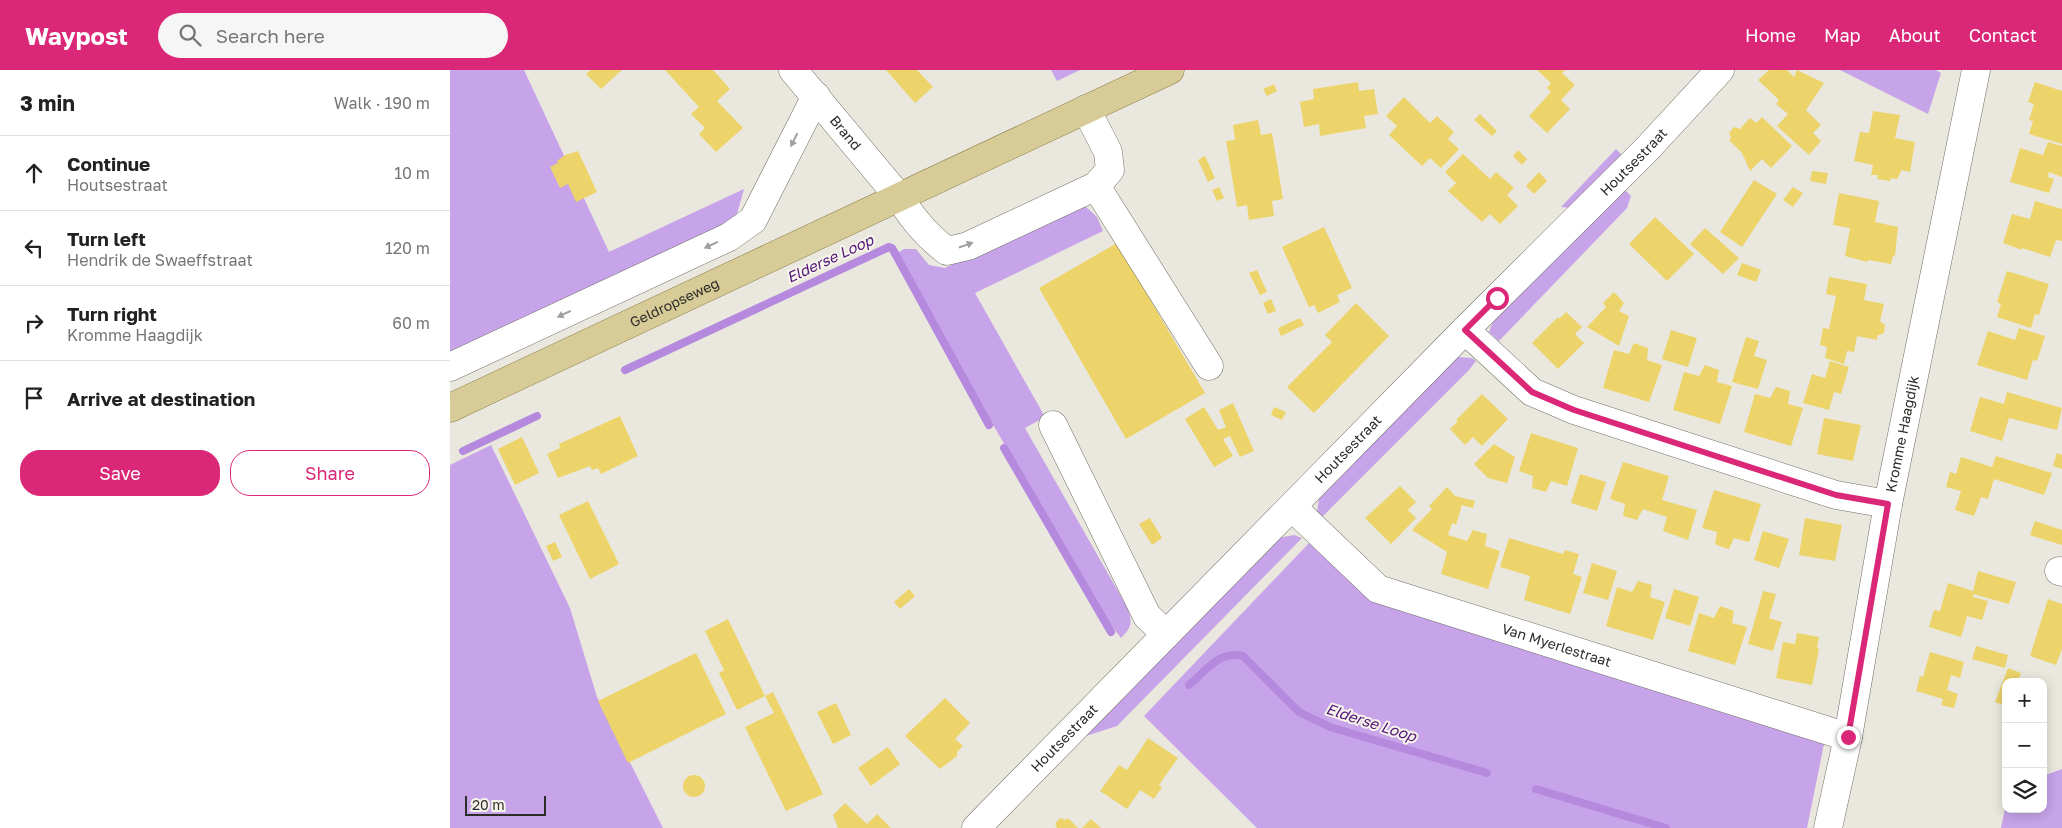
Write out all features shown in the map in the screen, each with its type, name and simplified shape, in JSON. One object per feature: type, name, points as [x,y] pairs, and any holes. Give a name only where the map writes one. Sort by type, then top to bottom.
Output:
[{"type":"main road","name":"Geldropseweg","points":[[450,408],[1170,70]]},
{"type":"street","name":"Brand","points":[[793,70],[899,197]]},
{"type":"street","name":"Kromme Haagdijk","points":[[1828,828],[1848,737],[1888,504],[1976,70]]},
{"type":"street","name":"Houtsestraat","points":[[976,828],[1465,330],[1647,149],[1718,71]]},
{"type":"street","points":[[450,367],[729,237],[753,220],[816,96]]},
{"type":"street","points":[[899,197],[913,220],[927,236],[947,251],[968,246],[1096,186],[1110,170],[1108,152],[1086,109]]},
{"type":"street","points":[[1096,186],[1209,366]]},
{"type":"street","points":[[1465,330],[1532,392],[1574,410],[1836,495],[1888,504]]},
{"type":"street","points":[[1052,425],[1147,616],[1166,634]]},
{"type":"street","name":"Van Myerlestraat","points":[[1292,507],[1378,589],[1848,737]]},
{"type":"shaded area","points":[[450,70],[524,70],[609,252],[744,189],[735,221],[450,358]]},
{"type":"shaded area","points":[[1051,70],[1080,70],[1057,81]]},
{"type":"shaded area","points":[[1840,70],[1936,70],[1941,73],[1928,114]]},
{"type":"shaded area","points":[[1616,149],[1622,155],[1570,208],[1561,207]]},
{"type":"shaded area","points":[[1624,189],[1631,196],[1627,208],[1499,341],[1489,332],[1494,319]]},
{"type":"shaded area","points":[[1085,206],[1097,217],[1103,231],[975,293],[1045,417],[1025,428],[1127,607],[1130,624],[1121,638],[1107,620],[894,255],[904,249],[916,249],[929,265],[945,268],[1071,207]]},
{"type":"shaded area","points":[[1457,357],[1472,358],[1476,361],[1319,520],[1316,519],[1319,499],[1328,486]]},
{"type":"shaded area","points":[[491,445],[570,608],[597,697],[663,828],[450,828],[450,465]]},
{"type":"shaded area","points":[[1294,535],[1302,538],[1117,726],[1086,736],[1086,733],[1278,538]]},
{"type":"shaded area","points":[[1309,543],[1352,584],[1372,599],[1824,744],[1807,828],[1257,828],[1144,716]]},
{"type":"shaded area","points":[[2062,769],[2062,828],[2001,828],[2004,813],[2047,813],[2047,775]]},
{"type":"building","points":[[591,70],[622,70],[601,89],[586,74]]},
{"type":"building","points":[[665,70],[713,70],[730,89],[717,101],[743,128],[716,152],[699,134],[705,128],[691,114],[699,107]]},
{"type":"building","points":[[886,70],[917,70],[933,87],[915,103]]},
{"type":"building","points":[[1537,70],[1565,70],[1562,73],[1575,85],[1561,100],[1570,109],[1547,133],[1529,116],[1551,92],[1547,88],[1551,83]]},
{"type":"building","points":[[1769,70],[1787,70],[1794,77],[1797,70],[1824,83],[1806,110],[1821,125],[1813,133],[1821,141],[1809,155],[1777,126],[1788,114],[1776,104],[1779,100],[1758,80]]},
{"type":"building","points":[[1358,82],[1359,91],[1374,89],[1378,114],[1364,116],[1366,128],[1320,136],[1319,124],[1304,127],[1300,102],[1314,99],[1313,89]]},
{"type":"building","points":[[2035,82],[2062,91],[2062,144],[2029,134],[2033,121],[2029,120],[2034,104],[2028,102]]},
{"type":"building","points":[[1274,84],[1277,91],[1267,96],[1263,89]]},
{"type":"building","points":[[1404,97],[1430,123],[1437,116],[1454,132],[1448,139],[1459,149],[1441,168],[1430,158],[1422,166],[1389,135],[1397,126],[1386,116]]},
{"type":"building","points":[[1873,111],[1900,115],[1895,138],[1915,142],[1910,172],[1902,170],[1897,179],[1891,178],[1890,181],[1877,179],[1878,175],[1871,175],[1873,165],[1854,161],[1860,132],[1869,133]]},
{"type":"building","points":[[1480,114],[1497,131],[1492,136],[1474,120]]},
{"type":"building","points":[[1762,117],[1792,146],[1771,168],[1762,159],[1750,171],[1742,153],[1729,140],[1731,138],[1729,133],[1734,127],[1740,129],[1750,118],[1756,123]]},
{"type":"building","points":[[1258,120],[1261,135],[1272,133],[1283,199],[1272,201],[1274,216],[1249,220],[1247,205],[1237,207],[1226,141],[1235,140],[1233,125]]},
{"type":"building","points":[[2048,142],[2062,146],[2062,177],[2049,172],[2048,177],[2054,179],[2049,193],[2010,182],[2020,148],[2043,155]]},
{"type":"building","points":[[1518,150],[1527,159],[1522,165],[1513,156]]},
{"type":"building","points":[[578,151],[597,192],[576,202],[568,184],[560,188],[550,167],[558,163],[557,161],[565,155]]},
{"type":"building","points":[[1463,154],[1490,179],[1496,172],[1514,188],[1507,195],[1518,206],[1500,224],[1490,214],[1482,222],[1448,191],[1456,183],[1445,172]]},
{"type":"building","points":[[1205,156],[1215,178],[1208,182],[1198,160]]},
{"type":"building","points":[[1812,171],[1828,173],[1826,184],[1810,181]]},
{"type":"building","points":[[1539,172],[1547,181],[1534,194],[1526,186]]},
{"type":"building","points":[[1754,180],[1777,194],[1742,247],[1720,232]]},
{"type":"building","points":[[1219,187],[1224,198],[1217,201],[1212,190]]},
{"type":"building","points":[[1793,187],[1803,193],[1793,207],[1783,200]]},
{"type":"building","points":[[1839,193],[1879,201],[1875,222],[1898,227],[1895,256],[1893,256],[1891,264],[1868,260],[1867,262],[1845,256],[1850,228],[1833,225]]},
{"type":"building","points":[[2035,201],[2062,209],[2062,241],[2056,240],[2050,257],[2003,243],[2012,214],[2030,219]]},
{"type":"building","points":[[1655,217],[1694,254],[1667,281],[1629,244]]},
{"type":"building","points":[[1324,227],[1352,288],[1337,295],[1340,302],[1318,313],[1314,305],[1309,307],[1282,247]]},
{"type":"building","points":[[1705,228],[1739,258],[1723,274],[1690,244]]},
{"type":"building","points":[[1117,243],[1205,393],[1126,439],[1039,288]]},
{"type":"building","points":[[1742,263],[1761,270],[1756,282],[1737,275]]},
{"type":"building","points":[[1257,270],[1267,292],[1260,295],[1249,273]]},
{"type":"building","points":[[2007,271],[2049,284],[2039,315],[2035,314],[2031,328],[1997,317],[2001,304],[1997,302]]},
{"type":"building","points":[[1829,277],[1867,284],[1864,300],[1884,304],[1880,321],[1885,325],[1884,333],[1877,336],[1877,340],[1857,336],[1854,352],[1847,351],[1844,364],[1825,358],[1827,347],[1820,345],[1823,328],[1829,329],[1836,296],[1826,294]]},
{"type":"building","points":[[1614,292],[1624,303],[1619,311],[1629,316],[1619,346],[1587,327],[1606,307],[1603,303]]},
{"type":"building","points":[[1271,299],[1276,311],[1268,314],[1263,303]]},
{"type":"building","points":[[1356,303],[1389,336],[1314,413],[1287,387],[1332,342],[1325,335]]},
{"type":"building","points":[[1566,312],[1582,327],[1575,334],[1584,343],[1558,369],[1532,343],[1558,317],[1559,319]]},
{"type":"building","points":[[1300,318],[1304,325],[1281,336],[1278,328]]},
{"type":"building","points":[[2019,328],[2045,336],[2037,361],[2033,360],[2027,380],[1977,365],[1988,331],[2015,340]]},
{"type":"building","points":[[1671,330],[1697,338],[1688,367],[1662,359]]},
{"type":"building","points":[[1746,337],[1759,341],[1754,356],[1767,360],[1758,389],[1732,382]]},
{"type":"building","points":[[1634,343],[1648,348],[1647,360],[1662,365],[1649,402],[1603,388],[1614,350],[1629,354]]},
{"type":"building","points":[[1830,361],[1849,367],[1841,394],[1834,392],[1829,410],[1803,403],[1812,374],[1825,378]]},
{"type":"building","points":[[1705,365],[1719,370],[1717,382],[1732,386],[1720,424],[1673,410],[1684,372],[1699,376]]},
{"type":"building","points":[[1776,387],[1790,391],[1788,404],[1803,408],[1791,446],[1744,432],[1755,394],[1770,398]]},
{"type":"building","points":[[2007,392],[2062,408],[2057,430],[2009,418],[2002,441],[1970,431],[1980,397],[2004,404]]},
{"type":"building","points":[[1482,394],[1508,419],[1482,446],[1473,437],[1465,445],[1450,429],[1458,421],[1456,420]]},
{"type":"building","points":[[1233,403],[1254,451],[1240,457],[1230,436],[1223,439],[1233,456],[1214,467],[1185,419],[1204,407],[1218,430],[1226,427],[1219,410]]},
{"type":"building","points":[[1274,407],[1286,412],[1282,420],[1271,415]]},
{"type":"building","points":[[620,416],[638,456],[601,474],[598,468],[592,470],[590,466],[558,478],[547,454],[560,448],[559,444]]},
{"type":"building","points":[[1824,418],[1861,425],[1853,461],[1817,454]]},
{"type":"building","points":[[1531,433],[1578,448],[1567,486],[1551,481],[1546,492],[1532,488],[1533,476],[1519,471]]},
{"type":"building","points":[[522,437],[539,473],[515,485],[498,449]]},
{"type":"building","points":[[1494,444],[1515,457],[1507,483],[1488,478],[1474,464]]},
{"type":"building","points":[[2057,453],[2062,455],[2062,469],[2053,466]]},
{"type":"building","points":[[1996,456],[2052,473],[2044,495],[1994,479],[1988,499],[1981,497],[1974,516],[1955,510],[1961,491],[1946,487],[1950,472],[1956,474],[1961,457],[1992,467]]},
{"type":"building","points":[[1623,462],[1669,476],[1662,500],[1697,510],[1688,540],[1663,531],[1667,517],[1643,509],[1637,520],[1623,516],[1625,504],[1610,499]]},
{"type":"building","points":[[1580,474],[1606,482],[1597,511],[1571,503]]},
{"type":"building","points":[[1400,486],[1416,502],[1408,510],[1416,518],[1391,544],[1365,518]]},
{"type":"building","points":[[1447,487],[1455,496],[1475,501],[1473,508],[1462,505],[1456,525],[1452,523],[1448,535],[1467,541],[1473,530],[1487,534],[1485,546],[1500,551],[1488,589],[1441,574],[1447,552],[1412,530],[1432,509],[1429,506]]},
{"type":"building","points":[[1714,490],[1761,504],[1749,542],[1734,538],[1729,549],[1722,547],[1715,544],[1717,532],[1702,528]]},
{"type":"building","points":[[588,501],[619,564],[590,579],[559,515]]},
{"type":"building","points":[[1150,518],[1162,538],[1152,545],[1139,524]]},
{"type":"building","points":[[1805,518],[1842,525],[1835,561],[1799,555]]},
{"type":"building","points":[[2035,521],[2062,530],[2062,545],[2030,535]]},
{"type":"building","points":[[1763,531],[1789,539],[1779,568],[1754,560]]},
{"type":"building","points":[[1509,538],[1563,554],[1565,550],[1579,554],[1573,574],[1582,577],[1570,614],[1524,600],[1530,576],[1500,567]]},
{"type":"building","points":[[555,542],[562,557],[553,561],[546,546]]},
{"type":"building","points":[[1592,563],[1617,571],[1608,600],[1583,593]]},
{"type":"building","points":[[1978,571],[2016,582],[2009,604],[1973,594],[1973,597],[1988,601],[1982,620],[1967,616],[1961,637],[1929,627],[1934,610],[1940,611],[1948,583],[1973,591]]},
{"type":"building","points":[[1638,581],[1652,585],[1650,597],[1665,602],[1653,640],[1606,626],[1617,587],[1632,592]]},
{"type":"building","points":[[909,589],[915,596],[900,609],[894,602]]},
{"type":"building","points":[[1674,589],[1699,597],[1690,626],[1665,618]]},
{"type":"building","points":[[1763,591],[1776,594],[1769,618],[1782,622],[1773,651],[1748,644]]},
{"type":"building","points":[[2048,599],[2062,604],[2062,649],[2056,665],[2030,656]]},
{"type":"building","points":[[1720,606],[1734,611],[1732,623],[1747,627],[1735,665],[1688,651],[1699,613],[1714,618]]},
{"type":"building","points":[[728,619],[765,696],[737,710],[719,673],[724,670],[705,631]]},
{"type":"building","points":[[1797,633],[1819,637],[1817,648],[1819,649],[1812,685],[1776,678],[1783,642],[1795,644]]},
{"type":"building","points":[[1976,646],[2008,655],[2005,668],[1972,659]]},
{"type":"building","points":[[1930,652],[1964,662],[1960,678],[1951,675],[1947,690],[1958,694],[1954,708],[1941,705],[1943,699],[1916,691],[1920,676],[1923,677]]},
{"type":"building","points":[[696,653],[726,714],[628,763],[598,701]]},
{"type":"building","points":[[2008,668],[2021,673],[2019,678],[2004,678]]},
{"type":"building","points":[[2002,684],[2002,705],[1995,702]]},
{"type":"building","points":[[773,692],[823,794],[786,811],[745,727],[774,713],[765,696]]},
{"type":"building","points":[[945,698],[970,723],[955,739],[963,746],[957,752],[957,756],[940,769],[905,736]]},
{"type":"building","points":[[836,703],[851,735],[833,744],[817,712]]},
{"type":"building","points":[[1148,738],[1178,758],[1159,785],[1162,787],[1154,799],[1140,790],[1127,809],[1100,791],[1119,765],[1127,770]]},
{"type":"building","points":[[888,747],[900,764],[871,786],[858,768]]},
{"type":"building","points":[[694,775],[702,778],[705,786],[702,794],[694,797],[686,794],[683,786],[686,778]]},
{"type":"building","points":[[845,803],[867,824],[877,814],[891,828],[838,828],[833,815]]},
{"type":"building","points":[[1060,818],[1066,820],[1068,818],[1078,828],[1057,828],[1055,824]]},
{"type":"building","points":[[1091,819],[1101,828],[1082,828]]},
{"type":"waterway","name":"Elderse Loop","points":[[625,370],[889,247],[892,248],[989,425]]},
{"type":"waterway","name":"Elderse Loop","points":[[463,451],[537,416]]},
{"type":"waterway","name":"Elderse Loop","points":[[1004,448],[1111,632]]},
{"type":"waterway","name":"Elderse Loop","points":[[1189,685],[1220,659],[1227,656],[1243,656],[1299,712],[1330,727],[1487,773]]},
{"type":"waterway","name":"Elderse Loop","points":[[1536,789],[1666,828]]},
{"type":"route","points":[[1497,298],[1465,330],[1532,392],[1574,410],[1836,495],[1888,504],[1848,737]]}]
